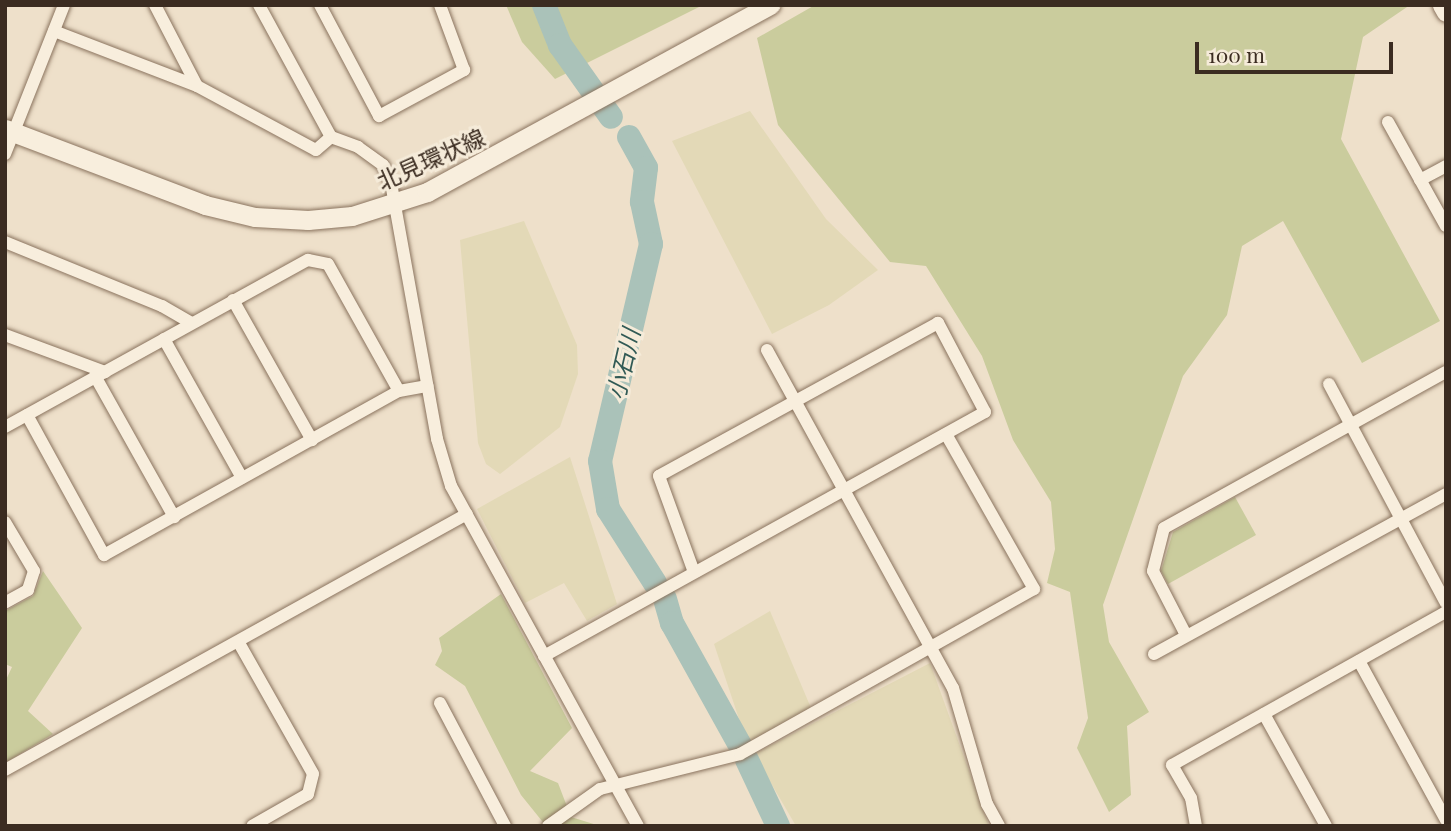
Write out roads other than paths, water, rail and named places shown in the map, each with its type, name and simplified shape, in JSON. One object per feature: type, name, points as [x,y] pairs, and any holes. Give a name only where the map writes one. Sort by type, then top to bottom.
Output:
[{"type":"main road","name":"北見環状線","points":[[9,131],[205,205],[255,216],[309,220],[394,205],[517,146],[770,5]]},
{"type":"main road","points":[[1442,5],[1446,12]]},
{"type":"street","points":[[5,154],[9,131],[64,5]]},
{"type":"street","points":[[155,5],[197,86]]},
{"type":"street","points":[[258,5],[331,137],[358,147],[383,165],[394,205],[441,451],[467,514],[638,826]]},
{"type":"street","points":[[320,5],[379,116],[464,70],[440,5]]},
{"type":"street","points":[[54,31],[197,86],[316,150],[331,137]]},
{"type":"street","points":[[1388,122],[1446,226]]},
{"type":"street","points":[[1420,180],[1446,166]]},
{"type":"street","points":[[5,242],[162,306],[191,323]]},
{"type":"street","points":[[5,427],[308,260],[328,264],[399,391]]},
{"type":"street","points":[[233,300],[312,440]]},
{"type":"street","points":[[544,656],[985,412],[938,323],[659,476],[694,572]]},
{"type":"street","points":[[5,335],[100,374],[174,517]]},
{"type":"street","points":[[164,339],[242,478]]},
{"type":"street","points":[[767,350],[848,490],[953,688],[987,804],[999,826]]},
{"type":"street","points":[[1185,635],[1153,572],[1164,528],[1446,372]]},
{"type":"street","points":[[1329,384],[1446,603]]},
{"type":"street","points":[[27,415],[103,555],[399,391],[428,386]]},
{"type":"street","points":[[548,826],[600,789],[740,754],[855,693],[931,645],[1034,589],[946,434]]},
{"type":"street","points":[[1154,653],[1446,494]]},
{"type":"street","points":[[5,770],[239,643],[467,514]]},
{"type":"street","points":[[5,522],[34,571],[28,590],[5,603]]},
{"type":"street","points":[[1196,826],[1191,798],[1172,765],[1446,612]]},
{"type":"street","points":[[239,643],[313,774],[308,794],[252,826]]},
{"type":"street","points":[[1359,661],[1446,820]]},
{"type":"street","points":[[440,704],[505,826]]},
{"type":"street","points":[[1264,714],[1326,826]]},
{"type":"waterway","name":"小石川","points":[[544,5],[560,45],[611,117]]},
{"type":"waterway","name":"小石川","points":[[629,137],[646,168],[642,202],[651,244],[600,461],[608,509],[655,583]]},
{"type":"waterway","name":"小石川","points":[[665,599],[672,623],[740,745]]},
{"type":"waterway","name":"小石川","points":[[747,760],[778,826]]}]
